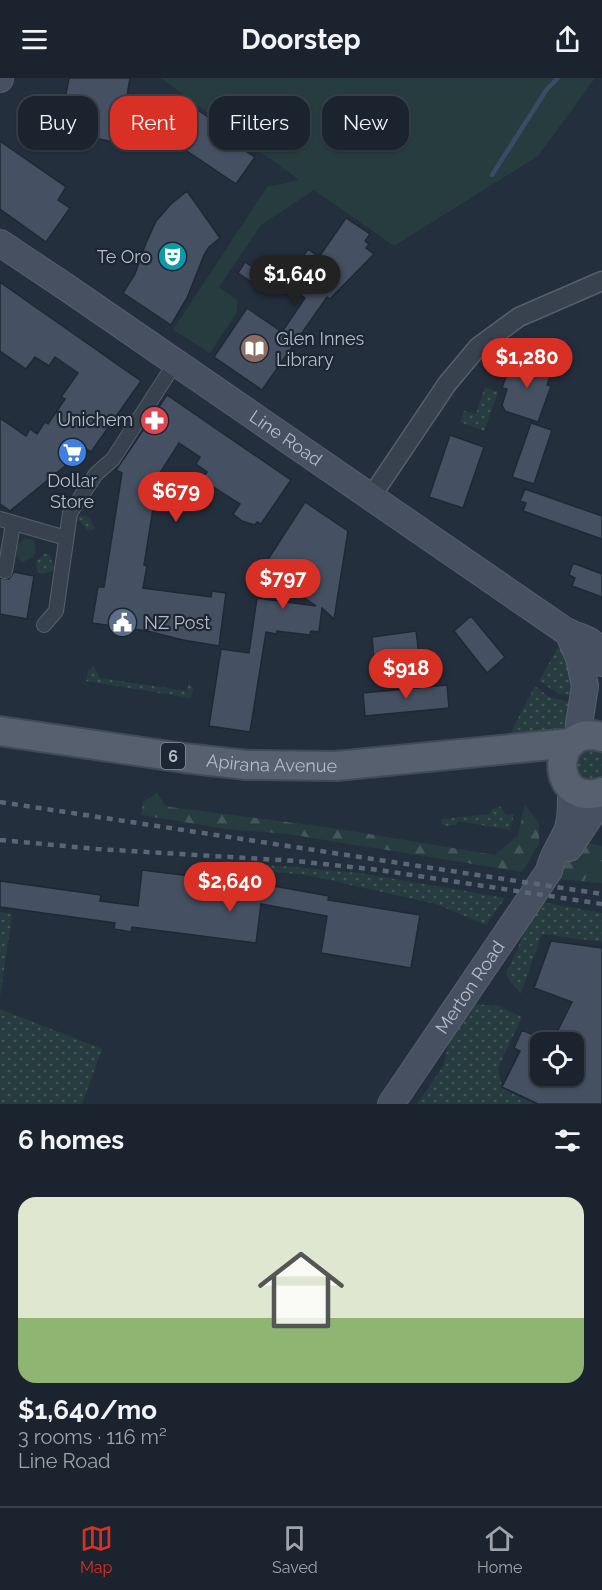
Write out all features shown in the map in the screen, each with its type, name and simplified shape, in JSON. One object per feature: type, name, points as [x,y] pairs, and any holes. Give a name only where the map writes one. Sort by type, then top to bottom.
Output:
[{"type":"main road","name":"Line Road","points":[[2,242],[568,632],[591,641],[599,650],[601,660]]},
{"type":"main road","points":[[568,632],[579,658],[585,686],[584,739],[564,753],[561,763],[569,786]]},
{"type":"main road","name":"Apirana Avenue","points":[[0,731],[247,765],[336,766],[584,739]]},
{"type":"main road","points":[[510,748],[585,794],[602,792]]},
{"type":"main road","name":"Merton Road","points":[[549,871],[551,860],[568,828],[571,810],[569,786]]},
{"type":"main road","name":"Merton Road","points":[[391,1104],[549,871],[558,864],[602,798]]},
{"type":"street","points":[[371,497],[447,384],[478,347],[519,317],[602,281]]},
{"type":"street","points":[[44,625],[56,611],[70,513],[96,474],[113,459],[168,374]]},
{"type":"street","points":[[5,571],[6,521],[66,538]]},
{"type":"green space","points":[[161,78],[595,78],[538,156],[394,246],[314,190],[261,225],[219,287],[237,300],[237,312],[210,353],[173,330],[267,187],[299,180],[258,150],[310,150],[310,96],[209,96],[209,113],[197,105],[197,96],[185,96]]},
{"type":"green space","points":[[485,387],[498,392],[484,431],[460,422],[464,411],[476,414]]},
{"type":"green space","points":[[80,515],[89,517],[95,529],[88,531],[81,522],[75,519]]},
{"type":"green space","points":[[25,538],[34,540],[36,550],[33,557],[23,562],[17,557],[16,550]]},
{"type":"green space","points":[[49,554],[55,570],[43,574],[38,572],[36,567],[37,560]]},
{"type":"green space","points":[[562,644],[578,696],[559,694],[539,681]]},
{"type":"green space","points":[[94,666],[100,678],[187,691],[189,682],[193,689],[191,698],[86,681],[88,671]]},
{"type":"green space","points":[[535,686],[549,697],[574,703],[569,716],[556,733],[512,738],[512,730]]},
{"type":"green space","points":[[580,750],[602,751],[602,777],[589,780],[577,775],[574,759]]},
{"type":"green space","points":[[157,793],[165,805],[170,807],[333,828],[495,855],[518,835],[525,805],[539,823],[539,844],[522,872],[288,834],[226,829],[141,815],[143,802]]},
{"type":"green space","points":[[500,806],[506,815],[514,814],[510,830],[458,821],[456,825],[441,824],[442,819],[490,814],[491,810]]},
{"type":"green space","points":[[589,843],[602,846],[602,883],[557,879],[576,848]]},
{"type":"green space","points":[[223,861],[360,873],[505,898],[486,925],[436,904],[307,875],[222,867]]},
{"type":"green space","points":[[602,861],[602,883],[584,882],[591,870]]},
{"type":"green space","points":[[542,902],[602,913],[602,942],[542,934],[521,993],[510,982],[506,973],[518,949],[525,927]]},
{"type":"green space","points":[[0,912],[12,914],[0,997]]},
{"type":"green space","points":[[476,1004],[498,1006],[522,1017],[498,1068],[502,1088],[535,1104],[417,1104],[444,1065],[448,1045]]},
{"type":"green space","points":[[0,1009],[102,1049],[82,1104],[0,1104]]},
{"type":"building","points":[[69,78],[130,78],[127,96],[110,96],[110,141],[98,139],[98,96],[66,96]]},
{"type":"building","points":[[197,110],[209,118],[209,150],[244,150],[255,157],[236,184],[185,150],[197,150]]},
{"type":"building","points":[[0,141],[66,187],[58,200],[70,208],[46,242],[0,209]]},
{"type":"building","name":"Te Oro","points":[[187,191],[220,238],[209,247],[204,255],[187,298],[171,325],[123,293],[135,274],[156,221]]},
{"type":"building","points":[[346,218],[370,234],[365,241],[369,244],[366,248],[374,254],[330,299],[327,297],[262,390],[214,357],[247,308],[282,332],[305,298],[278,280],[287,267],[293,272],[308,249],[319,257]]},
{"type":"building","points":[[245,262],[269,278],[262,289],[238,273]]},
{"type":"building","points":[[0,282],[141,381],[91,452],[86,449],[10,511],[0,504],[0,418],[26,436],[30,429],[37,434],[45,422],[48,424],[65,399],[61,397],[78,373],[55,357],[49,366],[35,357],[26,369],[0,351]]},
{"type":"building","points":[[519,356],[546,364],[545,367],[552,370],[547,385],[551,386],[538,422],[505,411],[502,405],[507,389],[502,388],[508,371],[513,372]]},
{"type":"building","points":[[167,395],[291,480],[261,524],[257,522],[255,525],[242,521],[233,514],[240,504],[202,480],[207,472],[196,464],[200,457],[179,443],[158,476],[166,478],[161,510],[153,509],[144,565],[147,566],[143,588],[211,597],[212,591],[226,593],[219,646],[147,631],[92,623],[98,587],[104,587],[122,473],[116,470]]},
{"type":"building","points":[[531,423],[552,430],[534,484],[512,477]]},
{"type":"building","points":[[450,435],[484,447],[463,508],[429,497]]},
{"type":"building","points":[[525,489],[602,516],[602,539],[523,511],[526,503],[520,501]]},
{"type":"building","points":[[305,502],[348,531],[334,619],[322,608],[319,632],[311,631],[310,635],[266,632],[250,732],[209,726],[221,649],[249,653],[257,598],[316,606],[272,575],[277,566],[267,561]]},
{"type":"building","points":[[573,563],[602,574],[602,597],[572,586],[575,578],[569,575]]},
{"type":"building","points":[[14,572],[34,576],[27,619],[0,614],[0,578],[9,579]]},
{"type":"building","points":[[471,616],[505,657],[487,673],[454,631]]},
{"type":"building","points":[[416,631],[420,663],[375,669],[372,637]]},
{"type":"building","points":[[447,685],[449,708],[365,716],[363,693]]},
{"type":"building","points":[[142,870],[230,881],[230,878],[329,896],[328,900],[420,915],[411,968],[321,953],[327,916],[261,904],[256,943],[132,927],[131,932],[114,929],[115,923],[0,907],[0,881],[101,895],[100,901],[138,906]]},
{"type":"building","points":[[551,941],[602,948],[602,1104],[538,1104],[502,1087],[520,1051],[514,1048],[522,1030],[530,1034],[530,1086],[584,1086],[584,1032],[557,1032],[572,1002],[534,988]]},
{"type":"waterway","points":[[492,175],[547,89],[558,78]]},
{"type":"railway","points":[[0,802],[602,894]]},
{"type":"railway","points":[[0,840],[97,849],[296,861],[379,870],[602,904]]},
{"type":"place","name":"Te Oro","points":[[172,257]]},
{"type":"place","name":"Glen Innes Library","points":[[255,349]]},
{"type":"place","name":"Unichem","points":[[154,420]]},
{"type":"place","name":"Dollar Store","points":[[72,452]]},
{"type":"place","name":"NZ Post","points":[[123,623]]}]
